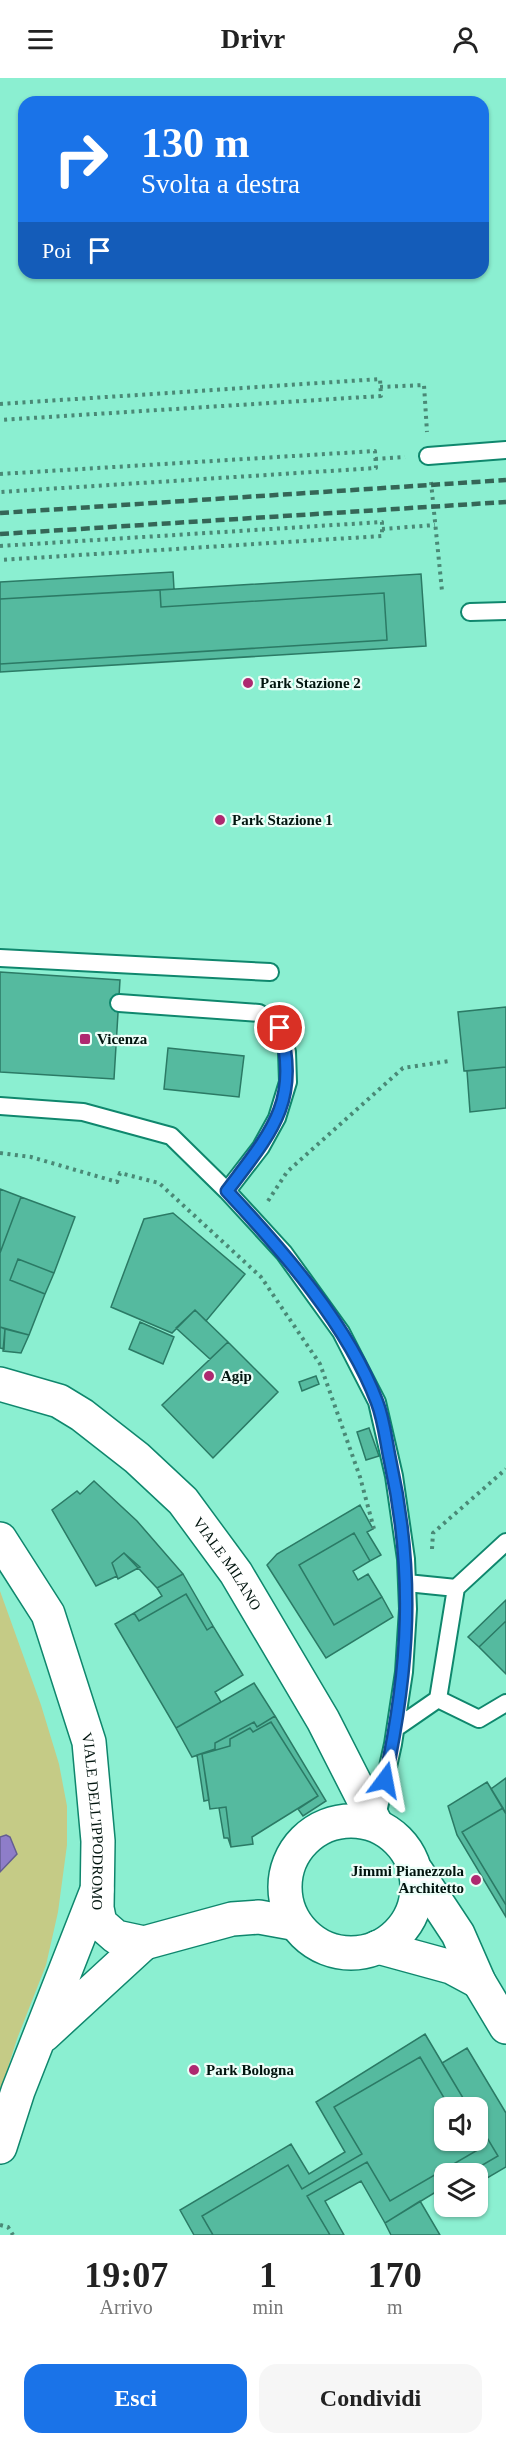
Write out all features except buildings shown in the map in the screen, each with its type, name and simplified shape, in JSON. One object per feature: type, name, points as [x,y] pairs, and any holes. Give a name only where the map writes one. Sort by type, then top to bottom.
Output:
[{"type":"main road","name":"VIALE MILANO","points":[[8,1389],[59,1401],[81,1415],[137,1458],[183,1501],[236,1573],[323,1720],[376,1824]]},
{"type":"main road","name":"VIALE DELL'IPPODROMO","points":[[0,1539],[48,1614],[89,1742],[98,1840],[97,1890],[100,1923],[116,1937],[144,1943],[232,1919],[259,1917],[292,1923]]},
{"type":"main road","points":[[417,1872],[417,1895],[410,1916],[397,1934],[378,1947],[351,1952],[338,1951],[312,1941],[292,1923],[287,1910],[284,1882],[290,1863],[300,1845],[310,1836],[335,1823],[362,1821],[376,1824],[390,1832],[411,1857],[417,1872],[458,1934],[479,1982],[503,2015]]},
{"type":"main road","points":[[0,2147],[18,2091],[97,1890]]},
{"type":"main road","points":[[38,2041],[144,1943]]},
{"type":"main road","points":[[378,1947],[451,1967],[479,1982]]},
{"type":"lane","points":[[428,456],[506,450]]},
{"type":"lane","points":[[470,612],[506,611]]},
{"type":"lane","points":[[0,958],[90,965],[270,972]]},
{"type":"lane","points":[[118,1003],[259,1013],[280,1028],[287,1052],[288,1082],[280,1109],[261,1147],[227,1191]]},
{"type":"lane","points":[[0,1106],[83,1112],[171,1136],[227,1191],[284,1253],[341,1332],[377,1402],[393,1476],[406,1559],[404,1672],[396,1728],[376,1824]]},
{"type":"lane","points":[[396,1728],[438,1699],[456,1588],[506,1542]]},
{"type":"lane","points":[[407,1583],[456,1588]]},
{"type":"lane","points":[[438,1699],[479,1719],[506,1703]]},
{"type":"path","points":[[0,404],[380,379],[381,396],[0,420]]},
{"type":"path","points":[[0,474],[375,451],[376,468],[0,492]]},
{"type":"path","points":[[0,546],[382,522],[382,536],[0,560]]},
{"type":"path","points":[[382,529],[435,525]]},
{"type":"path","points":[[225,1243],[255,1221],[287,1172],[403,1068],[449,1061]]},
{"type":"path","points":[[0,1153],[31,1157],[117,1182],[120,1173],[159,1183],[261,1276],[320,1364],[360,1477],[382,1562],[432,1557],[433,1533],[506,1469]]},
{"type":"path","points":[[0,2225],[8,2228],[13,2235]]},
{"type":"green space","points":[[0,1591],[41,1705],[59,1764],[67,1806],[67,1845],[58,1912],[46,1965],[17,2039],[0,2093]]},
{"type":"shaded area","points":[[6,1835],[10,1837],[17,1854],[0,1872],[0,1837]]},
{"type":"railway","points":[[0,513],[506,480]]},
{"type":"railway","points":[[0,534],[506,502]]},
{"type":"place","name":"Park Stazione 2","points":[[248,683]]},
{"type":"place","name":"Park Stazione 1","points":[[220,820]]},
{"type":"place","name":"Vicenza","points":[[85,1039]]},
{"type":"place","name":"Agip","points":[[209,1376]]},
{"type":"place","name":"Jimmi Pianezzola Architetto","points":[[476,1880]]},
{"type":"place","name":"Park Bologna","points":[[194,2070]]},
{"type":"route","points":[[280,1028],[287,1052],[288,1082],[277,1118],[261,1147],[227,1191],[284,1253],[341,1332],[377,1402],[393,1476],[406,1559],[408,1609],[404,1672],[385,1780]]}]
